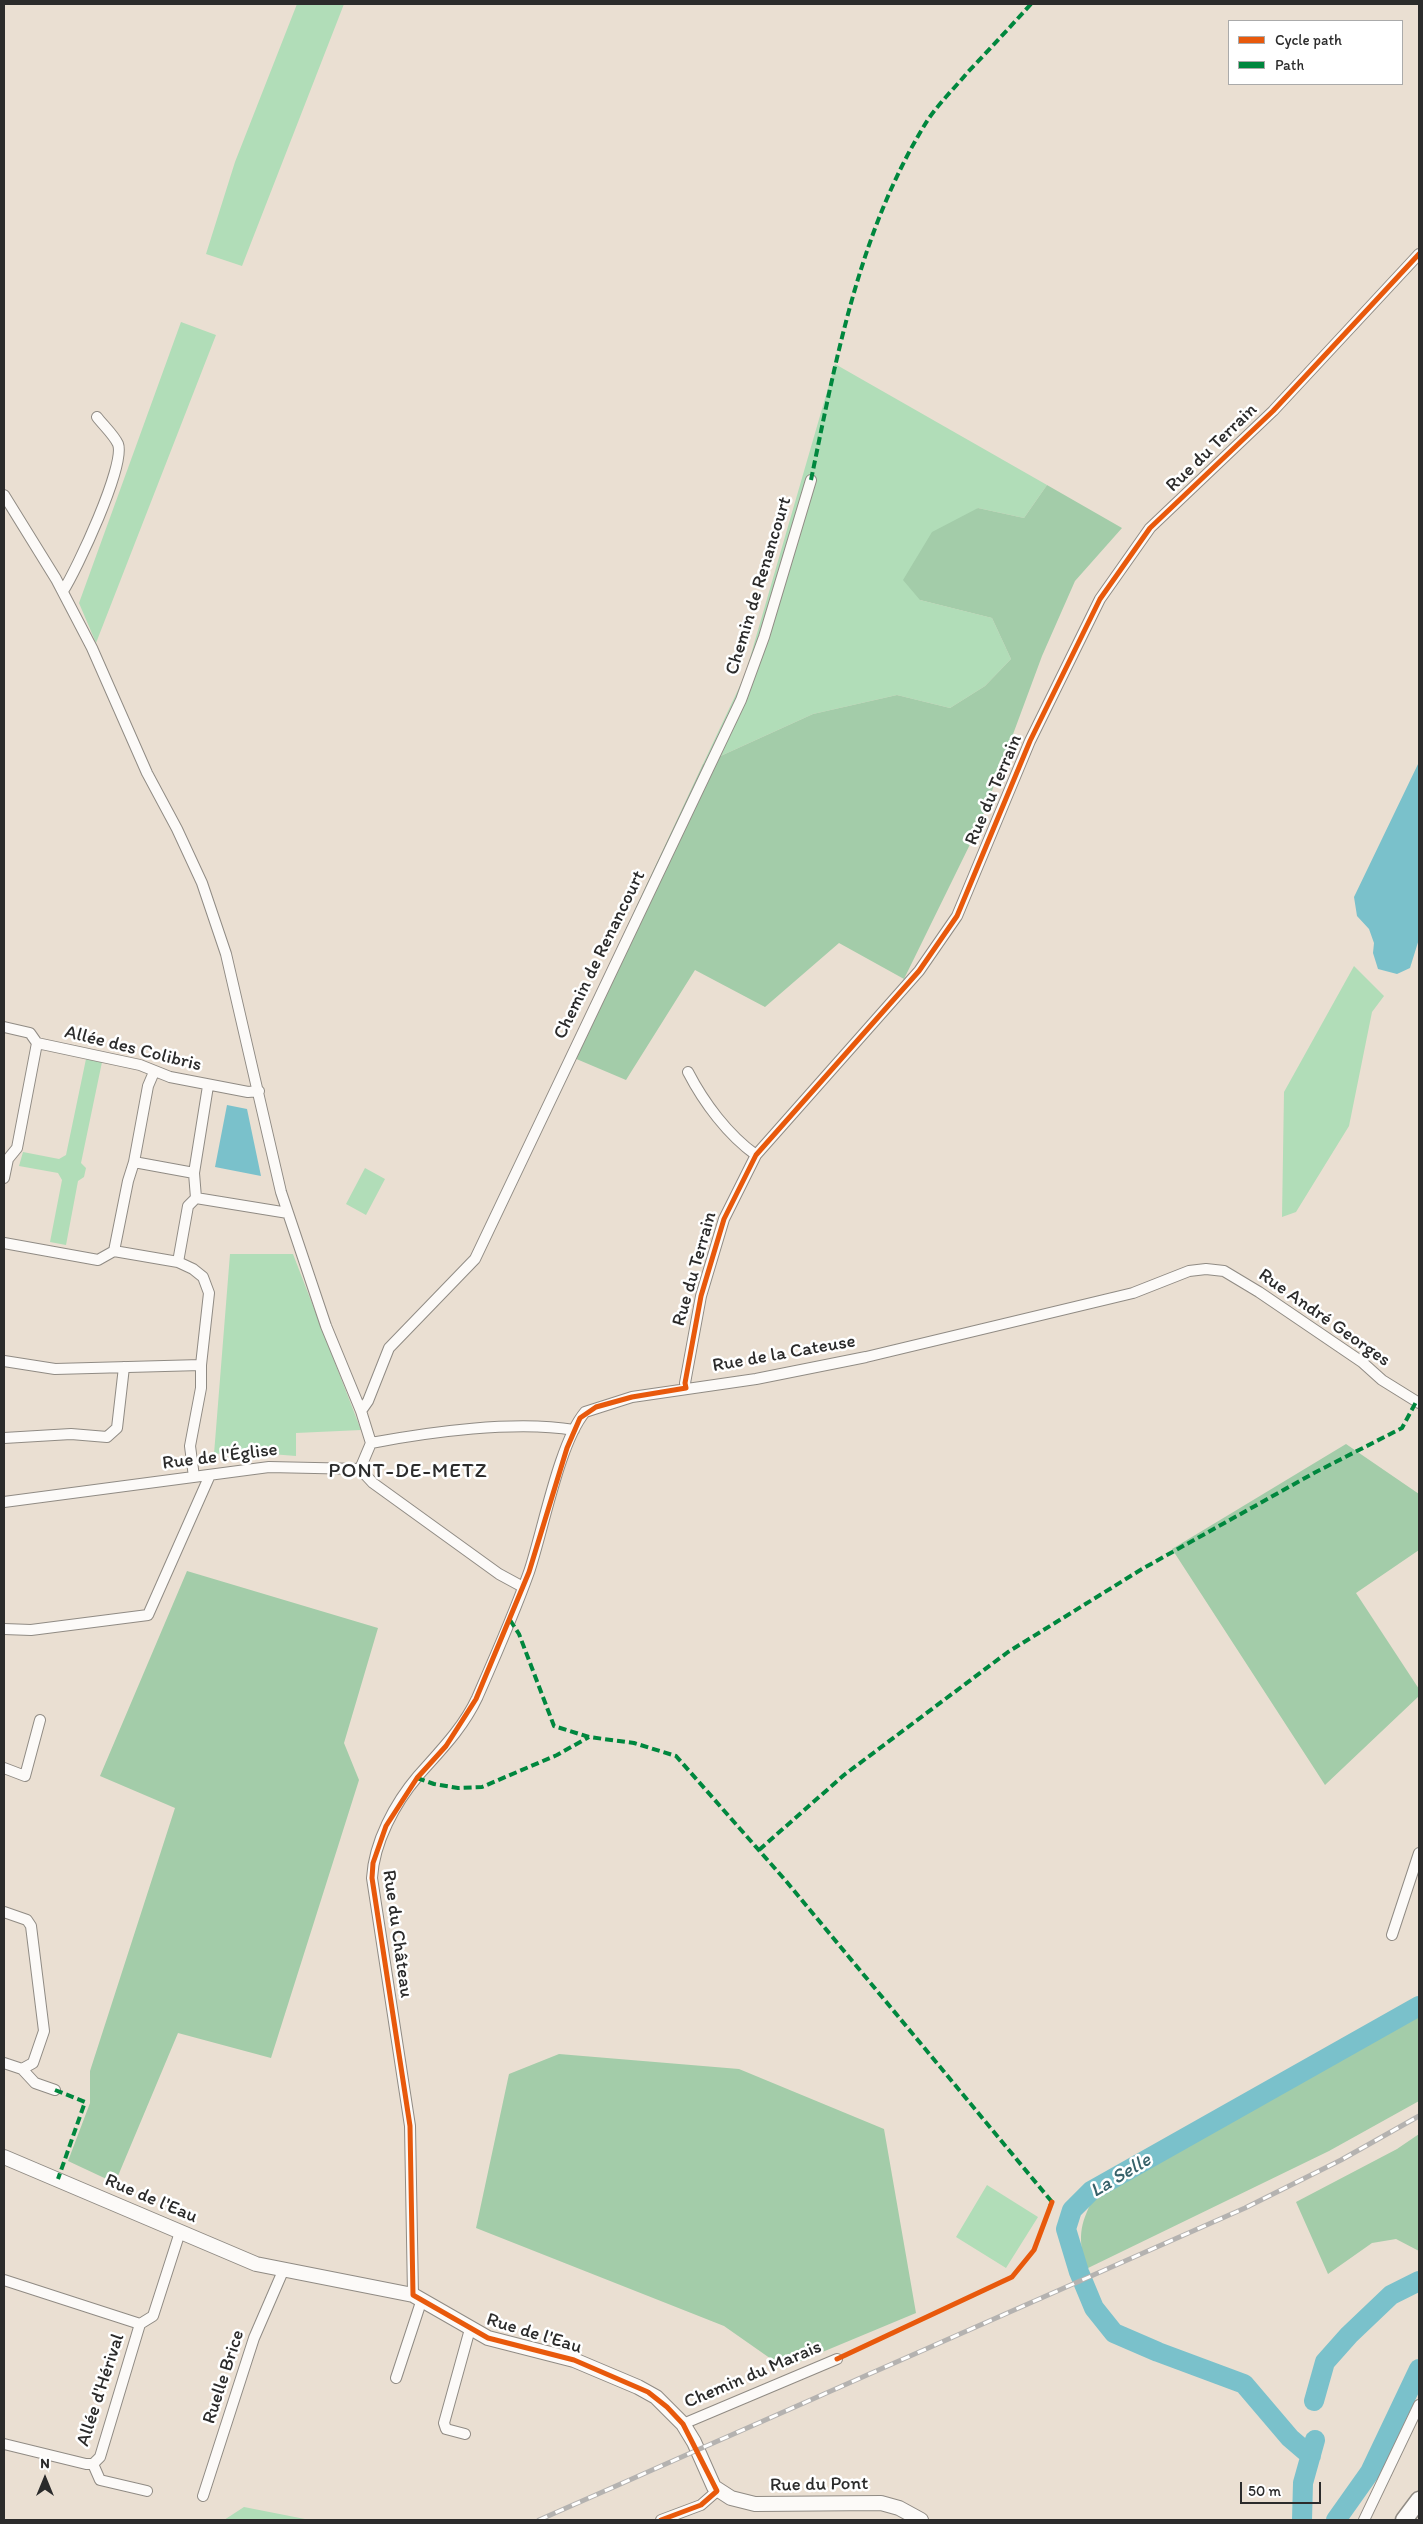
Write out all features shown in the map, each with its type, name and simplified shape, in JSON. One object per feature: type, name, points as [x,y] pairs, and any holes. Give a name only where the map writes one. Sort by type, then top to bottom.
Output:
[{"type":"main road","points":[[1404,2520],[1419,2500]]},
{"type":"street","name":"Rue du Terrain","points":[[686,1388],[685,1383],[702,1296],[724,1219],[756,1155],[919,970],[957,916],[1030,741],[1100,599],[1150,528],[1273,411],[1419,254]]},
{"type":"street","points":[[62,591],[74,574],[118,468],[118,445],[97,417]]},
{"type":"street","name":"Chemin de Renancourt","points":[[361,1411],[368,1401],[389,1348],[475,1259],[741,700],[764,637],[811,480]]},
{"type":"street","points":[[4,495],[62,591],[92,648],[146,773],[178,829],[202,883],[226,954],[281,1192],[326,1326],[361,1411],[371,1443],[360,1469],[372,1482],[483,1563],[523,1587]]},
{"type":"street","name":"Allée des Colibris","points":[[4,1027],[30,1033],[37,1044],[140,1066],[154,1072],[208,1086],[248,1092],[259,1091]]},
{"type":"street","points":[[4,1178],[8,1159],[17,1148],[37,1044]]},
{"type":"street","points":[[114,1251],[128,1181],[134,1162],[148,1086],[154,1072]]},
{"type":"street","points":[[688,1072],[700,1095],[718,1118],[756,1155]]},
{"type":"street","points":[[178,1262],[188,1206],[196,1198],[194,1173],[208,1086]]},
{"type":"street","points":[[134,1162],[194,1173]]},
{"type":"street","points":[[196,1198],[288,1213]]},
{"type":"street","points":[[4,1243],[98,1260],[114,1251],[178,1262],[193,1269],[203,1277],[209,1293],[201,1365],[202,1388],[190,1446],[194,1477]]},
{"type":"street","name":"Rue de la Cateuse","points":[[574,1430],[586,1412],[596,1407],[632,1397],[756,1379],[866,1357],[1124,1296],[1172,1276],[1206,1269]]},
{"type":"street","name":"Rue André Georges","points":[[1206,1269],[1224,1271],[1259,1292],[1362,1362],[1382,1380],[1419,1404]]},
{"type":"street","points":[[4,1361],[55,1369],[201,1365]]},
{"type":"street","points":[[4,1438],[72,1434],[107,1437],[117,1428],[124,1367]]},
{"type":"street","points":[[371,1443],[401,1437],[485,1429],[540,1426],[574,1430]]},
{"type":"street","name":"Rue du Château","points":[[396,2378],[417,2297],[410,2126],[372,1878],[373,1863],[382,1834],[396,1810],[417,1778],[446,1746],[476,1700],[523,1587],[574,1430]]},
{"type":"street","name":"Rue de l'Église","points":[[4,1502],[268,1467],[360,1469]]},
{"type":"street","points":[[4,1631],[31,1630],[148,1615],[210,1475]]},
{"type":"street","points":[[4,1768],[25,1776],[40,1720]]},
{"type":"street","points":[[1392,1935],[1419,1853]]},
{"type":"street","points":[[4,1912],[27,1920],[31,1926],[44,2031],[33,2063],[22,2069]]},
{"type":"street","points":[[4,2063],[22,2069],[35,2083],[54,2090]]},
{"type":"street","name":"Rue de l'Eau","points":[[4,2157],[256,2264],[390,2289],[417,2297],[470,2329],[497,2342],[574,2360],[638,2387],[656,2397],[683,2424],[717,2491]]},
{"type":"street","points":[[4,2280],[140,2324],[154,2316],[180,2232]]},
{"type":"street","name":"Ruelle Brice","points":[[203,2496],[254,2338],[284,2270]]},
{"type":"street","name":"Allée d'Hérival","points":[[4,2444],[86,2464],[93,2464],[100,2457],[140,2324]]},
{"type":"street","points":[[465,2434],[446,2429],[444,2423],[470,2329]]},
{"type":"street","name":"Chemin du Marais","points":[[683,2424],[837,2359]]},
{"type":"street","points":[[1364,2520],[1419,2405]]},
{"type":"street","points":[[93,2464],[100,2480],[147,2491]]},
{"type":"street","points":[[661,2520],[701,2505],[717,2491]]},
{"type":"street","name":"Rue du Pont","points":[[717,2491],[731,2498],[755,2504],[881,2503],[899,2508],[921,2520]]},
{"type":"green space","points":[[297,4],[344,4],[242,266],[206,254],[235,162]]},
{"type":"green space","points":[[181,322],[216,335],[96,643],[79,603]]},
{"type":"green space","points":[[835,364],[1047,485],[1024,518],[978,508],[920,600],[992,618],[1011,659],[985,686],[950,708],[897,695],[813,714],[703,764],[745,675]]},
{"type":"green space","points":[[1047,485],[1122,528],[1075,581],[1042,656],[979,826],[904,979],[839,943],[765,1007],[695,970],[626,1080],[567,1055],[703,764],[813,714],[897,695],[950,708],[985,686],[1011,659],[992,618],[920,600],[903,580],[932,532],[978,508],[1024,518]]},
{"type":"green space","points":[[1354,966],[1384,996],[1372,1012],[1349,1126],[1296,1212],[1282,1217],[1284,1092]]},
{"type":"green space","points":[[86,1059],[102,1062],[81,1163],[86,1168],[84,1177],[78,1181],[66,1245],[50,1242],[62,1180],[58,1173],[19,1166],[23,1152],[59,1159],[66,1155]]},
{"type":"green space","points":[[365,1168],[385,1179],[366,1215],[346,1204]]},
{"type":"green space","points":[[230,1254],[293,1254],[361,1430],[296,1433],[296,1456],[246,1452],[214,1454]]},
{"type":"green space","points":[[1346,1444],[1419,1494],[1419,1550],[1356,1593],[1419,1689],[1419,1696],[1325,1785],[1172,1549]]},
{"type":"green space","points":[[187,1571],[378,1628],[344,1743],[359,1780],[271,2058],[178,2033],[115,2183],[68,2161],[90,2103],[90,2071],[175,1808],[100,1776]]},
{"type":"green space","points":[[1419,2015],[1419,2101],[1329,2151],[1086,2269],[1081,2232],[1085,2216],[1094,2197]]},
{"type":"green space","points":[[559,2054],[739,2069],[884,2129],[916,2313],[784,2368],[724,2326],[476,2228],[509,2074]]},
{"type":"green space","points":[[1419,2134],[1419,2251],[1396,2239],[1372,2243],[1328,2274],[1296,2202],[1397,2149]]},
{"type":"green space","points":[[987,2185],[1038,2217],[1006,2268],[956,2237]]},
{"type":"green space","points":[[244,2507],[310,2520],[224,2520]]},
{"type":"water","points":[[1419,762],[1419,939],[1410,968],[1397,974],[1378,969],[1373,953],[1374,943],[1369,929],[1357,916],[1354,897]]},
{"type":"water","points":[[227,1105],[247,1109],[261,1176],[215,1167]]},
{"type":"waterway","name":"La Selle","points":[[1311,2456],[1290,2438],[1244,2384],[1158,2352],[1114,2333],[1094,2308],[1079,2272],[1066,2229],[1072,2210],[1091,2191],[1419,2006]]},
{"type":"waterway","name":"La Selle","points":[[1314,2401],[1325,2362],[1349,2335],[1391,2295],[1419,2281]]},
{"type":"waterway","name":"La Selle","points":[[1336,2520],[1370,2472],[1419,2369]]},
{"type":"waterway","name":"La Selle","points":[[1302,2520],[1303,2483],[1315,2440]]},
{"type":"railway","points":[[539,2520],[1245,2208],[1341,2160],[1419,2116]]},
{"type":"marked path","points":[[811,480],[852,298],[882,209],[902,167],[933,112],[1031,4]]},
{"type":"marked path","points":[[759,1850],[844,1775],[1008,1652],[1142,1569],[1314,1473],[1402,1428],[1416,1402]]},
{"type":"marked path","points":[[510,1620],[519,1634],[554,1726],[589,1737],[634,1743],[676,1756],[786,1881],[1052,2202],[1050,2206]]},
{"type":"marked path","points":[[417,1778],[434,1784],[458,1788],[482,1787],[557,1755],[589,1737]]},
{"type":"marked path","points":[[55,2090],[85,2102],[58,2179]]},
{"type":"cycle path","points":[[661,2520],[701,2505],[717,2491],[683,2424],[667,2407],[648,2392],[574,2360],[488,2338],[413,2295],[410,2126],[372,1878],[373,1863],[386,1826],[417,1778],[446,1746],[476,1699],[529,1572],[567,1448],[580,1418],[596,1407],[632,1397],[686,1388],[685,1383],[701,1296],[724,1219],[756,1155],[919,971],[957,916],[1030,741],[1100,599],[1150,528],[1273,411],[1419,254]]},
{"type":"cycle path","points":[[837,2359],[1012,2277],[1034,2250],[1052,2202]]},
{"type":"district","name":"PONT-DE-METZ","points":[[408,1472]]}]
